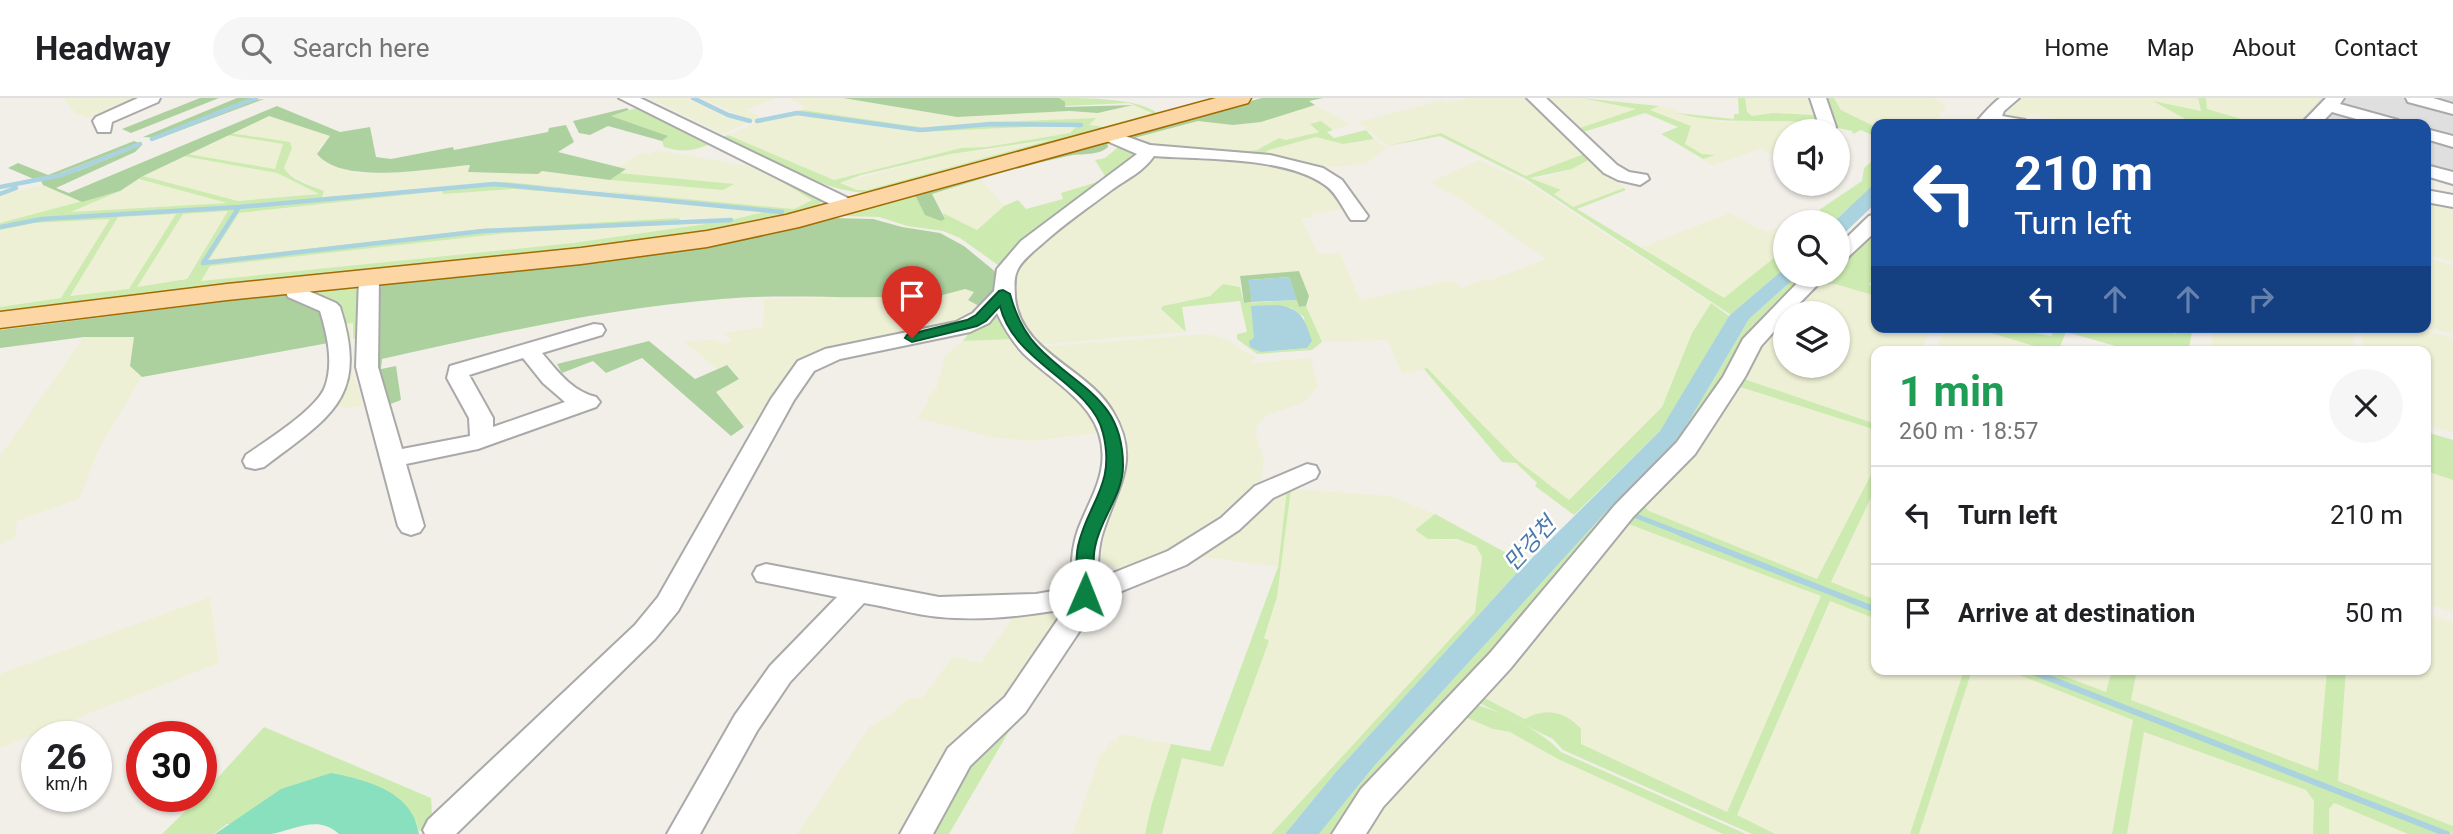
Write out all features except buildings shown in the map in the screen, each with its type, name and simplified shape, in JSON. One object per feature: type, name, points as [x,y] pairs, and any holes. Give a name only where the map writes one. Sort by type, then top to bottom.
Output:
[{"type":"main road","points":[[0,320],[161,299],[546,259],[715,238],[777,225],[1240,98]]},
{"type":"street","points":[[104,128],[102,121],[106,118],[152,98]]},
{"type":"street","points":[[627,98],[846,205]]},
{"type":"street","points":[[1535,98],[1611,172],[1622,177],[1640,179]]},
{"type":"street","points":[[1818,98],[1826,119]]},
{"type":"street","points":[[1990,119],[1997,108],[2011,98]]},
{"type":"street","points":[[2414,98],[2453,109]]},
{"type":"street","points":[[2315,119],[2333,102],[2379,119]]},
{"type":"street","points":[[1106,134],[1146,150],[1269,161],[1308,169],[1336,184],[1357,216]]},
{"type":"street","points":[[2431,135],[2453,142]]},
{"type":"street","points":[[916,834],[959,757],[1015,705],[1079,610],[1085,595],[1087,546],[1113,481],[1114,449],[1111,431],[1097,404],[1030,348],[1008,314],[1003,294],[1007,269],[1016,258],[1076,207],[1140,162],[1146,150]]},
{"type":"street","points":[[2431,171],[2453,178]]},
{"type":"street","points":[[2431,197],[2453,201]]},
{"type":"street","points":[[1850,245],[1871,225]]},
{"type":"street","points":[[369,277],[367,367],[411,526]]},
{"type":"street","points":[[255,461],[319,410],[337,388],[340,359],[329,307],[295,293],[293,286]]},
{"type":"street","points":[[1348,834],[1372,798],[1500,661],[1625,512],[1679,457],[1734,377],[1751,344],[1802,287]]},
{"type":"street","points":[[439,830],[645,632],[668,604],[783,399],[806,366],[821,357],[833,354],[962,327],[981,318],[1003,294]]},
{"type":"street","points":[[482,440],[481,418],[458,378],[458,371],[594,330]]},
{"type":"street","points":[[394,458],[482,440],[585,403],[551,378],[528,350]]},
{"type":"street","points":[[766,574],[939,607],[968,608],[1063,600],[1085,595],[1177,558],[1230,524],[1264,492],[1307,472]]},
{"type":"street","points":[[683,834],[746,723],[780,674],[859,590]]},
{"type":"shaded area","points":[[2299,98],[2453,98],[2453,178],[2431,172],[2431,119],[2273,119]]},
{"type":"green space","points":[[63,98],[141,98],[89,118],[76,114]]},
{"type":"green space","points":[[200,98],[219,98],[131,133],[122,129]]},
{"type":"green space","points":[[237,98],[254,98],[178,128],[251,100],[264,99],[160,138],[143,137]]},
{"type":"green space","points":[[649,98],[686,98],[727,118],[749,122],[722,134]]},
{"type":"green space","points":[[700,98],[779,98],[747,109],[760,117],[753,121]]},
{"type":"green space","points":[[790,98],[843,98],[957,117],[1028,112],[1107,112],[1133,105],[1152,113],[1104,127],[1089,126],[1093,118],[924,129],[803,110],[806,108]]},
{"type":"green space","points":[[843,98],[1059,98],[1065,102],[1065,107],[1133,105],[1098,113],[1069,111],[957,117]]},
{"type":"green space","points":[[1059,98],[1125,102],[1137,104],[1157,113],[865,193],[848,191],[812,179],[722,137],[728,135],[834,180],[961,148],[987,147],[1070,133],[1076,127],[1066,125],[922,132],[794,112],[803,110],[939,130],[994,122],[1096,118],[1089,125],[1104,127],[1152,113],[1129,103],[1065,106]],"holes":[[[1054,139],[867,190],[857,190],[840,183],[861,175],[951,154]]]},
{"type":"green space","points":[[1262,98],[1323,98],[1309,101],[1315,105],[1261,122],[1233,125],[1198,121],[1134,138],[1157,145],[1153,148],[1126,140],[1127,134]]},
{"type":"green space","points":[[1468,98],[1534,98],[1589,152],[1526,176],[1441,133],[1388,146],[1358,122],[1443,100],[1448,103]]},
{"type":"green space","points":[[1544,98],[1576,98],[1638,109],[1577,129]]},
{"type":"green space","points":[[1581,98],[1659,106],[1650,110],[1691,126],[1685,144],[1702,154],[1715,155],[1703,159],[1661,134],[1678,127],[1645,113],[1580,133],[1577,129],[1636,109]]},
{"type":"green space","points":[[1738,98],[1745,98],[1747,112],[1752,116],[1772,113],[1817,115],[1819,119],[1731,121],[1677,113],[1734,119],[1734,114],[1739,114]]},
{"type":"green space","points":[[1745,98],[1816,98],[1817,115],[1772,113],[1752,116],[1747,112]]},
{"type":"green space","points":[[1824,98],[1834,98],[1841,110],[1871,125],[1871,135],[1861,130],[1853,134],[1850,119],[1828,119]]},
{"type":"green space","points":[[1834,98],[1933,98],[1947,106],[1935,119],[1871,119],[1871,125],[1841,110]]},
{"type":"green space","points":[[2014,98],[2198,98],[2201,112],[2155,102],[2185,119],[2056,119],[2031,114],[2026,118],[2002,114]]},
{"type":"green space","points":[[2198,98],[2206,98],[2207,109],[2242,119],[2185,119],[2153,101],[2201,111]]},
{"type":"green space","points":[[2206,98],[2322,98],[2302,119],[2242,119],[2207,109]]},
{"type":"green space","points":[[1315,105],[1351,125],[1333,130],[1321,121],[1311,124],[1320,131],[1286,140],[1279,139],[1257,150],[1248,151],[1184,149],[1133,138],[1198,121],[1233,125],[1261,122]]},
{"type":"green space","points":[[277,106],[340,132],[370,127],[376,157],[391,159],[548,132],[549,128],[566,125],[574,142],[558,152],[626,169],[610,180],[542,171],[538,174],[468,172],[470,165],[389,173],[346,170],[329,164],[317,154],[330,136],[269,116],[143,176],[120,191],[82,202],[43,185],[41,181],[78,171],[142,145],[135,152],[56,188],[69,193]]},
{"type":"green space","points":[[1659,106],[1674,108],[1677,113],[1723,122],[1773,121],[1773,156],[1760,149],[1712,166],[1703,159],[1713,155],[1702,154],[1685,144],[1691,126],[1649,110]]},
{"type":"green space","points":[[627,108],[629,110],[611,116],[668,136],[662,141],[608,126],[590,135],[579,133],[573,121]]},
{"type":"green space","points":[[637,108],[712,143],[688,150],[671,149],[664,147],[662,141],[667,136],[610,116]]},
{"type":"green space","points":[[794,113],[914,131],[998,126],[1076,127],[1070,133],[987,147],[961,148],[834,180],[728,135],[757,122]]},
{"type":"green space","points":[[269,116],[331,136],[320,147],[317,154],[320,158],[329,165],[364,174],[471,165],[469,172],[538,174],[542,171],[723,190],[733,184],[620,173],[625,169],[618,167],[642,152],[649,154],[656,150],[759,168],[812,199],[794,209],[493,182],[322,197],[320,194],[238,201],[143,176],[183,156],[277,173],[321,194],[323,191],[285,172],[292,148],[290,143],[230,133]]},
{"type":"green space","points":[[1321,121],[1333,130],[1327,132],[1334,138],[1366,130],[1374,139],[1343,144],[1316,137],[1269,150],[1258,157],[1153,148],[1157,145],[1257,150],[1279,138],[1286,140],[1319,132],[1310,124]]},
{"type":"green space","points":[[230,133],[290,142],[292,148],[284,168],[296,179],[324,191],[322,197],[505,182],[562,187],[493,183],[308,200],[505,184],[748,208],[590,190],[794,209],[812,200],[759,168],[823,200],[817,207],[742,226],[630,243],[0,314],[0,307],[61,298],[110,219],[34,223],[0,230],[0,223],[120,191],[71,212],[227,203],[139,179],[143,176],[238,201],[319,194],[277,173],[183,156],[187,154],[275,169],[283,144],[227,135]],"holes":[[[514,189],[783,212],[764,212],[731,220],[683,221],[678,218],[482,229],[209,260],[239,213],[442,191],[443,194]],[[228,211],[187,279],[137,287],[183,214]],[[176,214],[129,289],[70,296],[118,217]],[[706,224],[573,243],[201,281],[210,266],[508,233]]]},
{"type":"green space","points":[[1441,133],[1526,176],[1589,152],[1594,157],[1572,169],[1530,178],[1561,190],[1554,194],[1573,207],[1624,188],[1626,190],[1577,209],[1724,298],[1773,259],[1773,278],[1731,315],[1526,179],[1440,136],[1388,146]]},
{"type":"green space","points":[[227,135],[283,144],[276,170],[187,154]]},
{"type":"green space","points":[[1066,137],[867,190],[857,190],[839,183],[951,154]]},
{"type":"green space","points":[[1316,137],[1343,144],[1374,139],[1387,148],[1366,163],[1346,166],[1331,167],[1258,157],[1269,150]]},
{"type":"green space","points":[[134,141],[139,143],[36,180],[8,168],[18,163],[48,175]]},
{"type":"green space","points":[[1107,142],[1108,147],[1100,152],[1034,164],[932,194],[945,219],[941,221],[925,215],[914,193]]},
{"type":"green space","points":[[1123,143],[1142,150],[1005,270],[960,238],[943,231],[907,226],[879,217],[840,216],[914,193],[945,219],[943,213],[977,230],[1004,206],[1018,200],[1026,209],[1063,199],[1061,193],[1107,179],[1095,160],[1105,158]]},
{"type":"green space","points":[[1158,151],[1261,162],[1314,174],[1337,195],[1345,209],[1312,213],[1313,217],[1301,218],[1318,254],[1340,253],[1360,300],[1453,280],[1461,288],[1546,259],[1460,199],[1430,182],[1479,160],[1525,181],[1711,303],[1692,333],[1662,407],[1569,500],[1516,459],[1427,369],[1402,374],[1388,340],[1322,342],[1306,306],[1309,296],[1240,277],[1240,287],[1223,284],[1210,296],[1163,306],[1161,310],[1186,332],[1035,345],[1022,325],[1017,302],[1016,277],[1025,258]]},
{"type":"green space","points":[[1594,157],[1624,188],[1573,207],[1554,194],[1560,190],[1530,178],[1545,177],[1572,169]]},
{"type":"green space","points":[[1871,162],[1871,188],[1847,210],[1819,210],[1840,196],[1850,196],[1850,189],[1862,181],[1864,168]]},
{"type":"green space","points":[[620,173],[734,184],[723,190],[610,180]]},
{"type":"green space","points":[[139,179],[228,203],[68,213],[120,191]]},
{"type":"green space","points":[[981,179],[1004,206],[977,230],[943,213],[932,194]]},
{"type":"green space","points":[[43,185],[82,202],[0,223],[0,198],[7,193]]},
{"type":"green space","points":[[532,190],[772,211],[734,219],[682,218],[482,229],[209,261],[239,213],[443,191],[443,194]]},
{"type":"green space","points":[[2431,201],[2453,205],[2453,262],[2431,256]]},
{"type":"green space","points":[[229,211],[186,279],[136,287],[183,214]]},
{"type":"green space","points":[[1729,213],[1766,232],[1773,229],[1773,259],[1724,298],[1640,248]]},
{"type":"green space","points":[[177,214],[129,289],[69,296],[118,217]]},
{"type":"green space","points":[[111,218],[61,299],[0,307],[0,230],[34,223]]},
{"type":"green space","points":[[833,218],[873,219],[940,233],[964,246],[1003,278],[1002,293],[976,318],[959,326],[920,334],[920,330],[953,323],[975,313],[981,307],[968,300],[974,292],[965,289],[891,309],[881,297],[741,298],[679,303],[551,323],[382,359],[381,369],[396,366],[401,400],[388,405],[374,356],[379,289],[383,284],[713,246]]},
{"type":"green space","points":[[701,223],[708,225],[573,243],[201,282],[210,266],[508,233]]},
{"type":"green space","points":[[1871,229],[1869,285],[1871,295],[1845,287],[1850,287],[1850,248]]},
{"type":"green space","points":[[2431,259],[2453,265],[2453,334],[2431,328]]},
{"type":"green space","points":[[1299,271],[1309,296],[1306,306],[1299,307],[1289,277],[1249,280],[1252,302],[1244,303],[1240,276]]},
{"type":"green space","points":[[1223,284],[1240,287],[1244,303],[1297,300],[1299,307],[1306,306],[1322,342],[1312,350],[1257,354],[1237,339],[1237,334],[1247,332],[1240,301],[1182,307],[1186,332],[1161,309],[1163,306],[1210,296]],"holes":[[[1290,307],[1304,317],[1307,348],[1261,352],[1254,338]]]},
{"type":"green space","points":[[363,285],[362,337],[353,339],[353,323],[340,325],[301,290]]},
{"type":"green space","points":[[1785,287],[1800,287],[1789,301],[1773,301],[1773,323],[1695,431],[1344,834],[1319,834],[1375,765],[1607,511],[1620,509],[1615,504],[1649,472],[1682,433],[1749,319]]},
{"type":"green space","points":[[1809,287],[1816,287],[1802,301],[1796,301]]},
{"type":"green space","points":[[1816,287],[1845,287],[1871,295],[1871,333],[1929,333],[1924,346],[1871,346],[1871,422],[1741,378],[1765,333],[1773,327],[1773,378],[1850,378],[1850,301],[1802,301]]},
{"type":"green space","points":[[965,289],[974,292],[969,298],[981,307],[976,312],[955,323],[830,352],[761,430],[749,423],[744,427],[716,391],[739,378],[727,366],[717,369],[683,341],[714,340],[725,344],[732,340],[724,333],[763,327],[764,299],[881,297],[897,306]]},
{"type":"green space","points":[[291,293],[320,307],[334,342],[142,377],[130,366],[134,337],[84,337],[0,348],[0,330]]},
{"type":"green space","points":[[1711,303],[1729,316],[1669,419],[1574,515],[1535,486],[1537,483],[1516,463],[1502,462],[1424,369],[1427,368],[1516,459],[1569,500],[1662,407],[1692,333]]},
{"type":"green space","points":[[1002,305],[1092,409],[1013,339],[963,341],[972,329]]},
{"type":"green space","points":[[353,323],[350,364],[363,406],[345,408],[330,404],[340,325]]},
{"type":"green space","points":[[2431,332],[2453,338],[2453,432],[2431,426],[2431,346],[2362,346],[2362,333]]},
{"type":"green space","points":[[1943,333],[1991,333],[2034,346],[1938,346]]},
{"type":"green space","points":[[1991,333],[2051,336],[2053,333],[2066,333],[2060,346],[2034,346]]},
{"type":"green space","points":[[2070,333],[2192,333],[2189,346],[2116,346]]},
{"type":"green space","points":[[2213,333],[2354,333],[2354,346],[2210,346]]},
{"type":"green space","points":[[1207,334],[1231,341],[1241,350],[1257,357],[1252,360],[1254,363],[1311,358],[1318,387],[1303,403],[1270,414],[1258,423],[1255,432],[1264,458],[1261,481],[1257,488],[1200,537],[1131,568],[1107,566],[1101,555],[1104,539],[1111,505],[1125,475],[1122,436],[1106,401],[1037,347]]},
{"type":"green space","points":[[84,337],[135,337],[130,366],[142,377],[98,450],[80,498],[17,521],[15,537],[0,545],[0,456]]},
{"type":"green space","points":[[1013,338],[1083,401],[1102,432],[1033,441],[995,438],[917,418],[929,401],[927,397],[937,387],[944,358],[951,350],[963,341]]},
{"type":"green space","points":[[649,341],[695,379],[727,365],[739,379],[716,392],[744,427],[731,436],[642,358],[606,373],[593,361],[562,373],[557,364]]},
{"type":"green space","points":[[1741,378],[1871,422],[1871,428],[1737,386],[1705,441],[1645,507],[1649,511],[1817,579],[1871,475],[1871,498],[1831,582],[1871,598],[1871,607],[1630,513]]},
{"type":"green space","points":[[1737,386],[1871,428],[1871,475],[1817,579],[1648,511],[1645,507],[1705,441]]},
{"type":"green space","points":[[2431,433],[2453,440],[2453,480],[2431,473]]},
{"type":"green space","points":[[2431,473],[2453,480],[2453,612],[2431,605]]},
{"type":"green space","points":[[1287,489],[1278,567],[1190,555],[1246,515]]},
{"type":"green space","points":[[1287,489],[1291,489],[1277,597],[1264,638],[1269,641],[1223,767],[1182,758],[1162,834],[1145,834],[1171,744],[1210,751],[1278,567]]},
{"type":"green space","points":[[1291,489],[1390,496],[1435,514],[1415,530],[1428,539],[1466,541],[1476,546],[1482,557],[1475,612],[1271,834],[1162,834],[1182,758],[1223,767],[1269,641],[1264,639],[1277,597]]},
{"type":"green space","points":[[1871,498],[1871,598],[1831,582]]},
{"type":"green space","points":[[1435,514],[1523,562],[1524,565],[1335,773],[1285,834],[1271,834],[1475,612],[1482,557],[1476,546],[1457,539],[1428,539],[1415,530]]},
{"type":"green space","points":[[1629,514],[1871,610],[1871,617],[1830,601],[1737,815],[1775,834],[1752,834],[1563,750],[1553,739],[1471,699],[1475,693],[1525,719],[1547,712],[1569,718],[1581,729],[1581,744],[1727,812],[1821,596],[1623,522]]},
{"type":"green space","points":[[1623,522],[1821,596],[1727,812],[1580,744],[1582,736],[1526,719],[1475,693]]},
{"type":"green space","points":[[210,597],[219,663],[70,721],[21,721],[21,740],[0,748],[0,674]]},
{"type":"green space","points":[[1831,600],[1871,617],[1871,675],[1962,675],[1910,834],[1775,834],[1737,815]]},
{"type":"green space","points":[[1073,603],[910,834],[797,834],[870,726],[891,715],[908,698],[919,699],[925,695],[953,656],[981,663],[1021,606]]},
{"type":"green space","points":[[2431,615],[2453,622],[2453,826],[2338,781],[2346,675],[2431,675]]},
{"type":"green space","points":[[1962,675],[1970,675],[1919,834],[1910,834]]},
{"type":"green space","points":[[1970,675],[2020,675],[2134,720],[2112,834],[1919,834]]},
{"type":"green space","points":[[2020,675],[2038,675],[2444,834],[2408,834],[2334,803],[2329,809],[2329,834],[2313,834],[2314,801],[2306,790],[2144,732],[2127,834],[2112,834],[2133,720]]},
{"type":"green space","points":[[2044,675],[2061,675],[2106,692],[2111,675],[2136,675],[2131,700],[2318,771],[2327,675],[2346,675],[2338,781],[2453,826],[2453,834]]},
{"type":"green space","points":[[2061,675],[2111,675],[2106,692]]},
{"type":"green space","points":[[2136,675],[2327,675],[2318,772],[2131,700]]},
{"type":"green space","points":[[1471,703],[1519,722],[1561,752],[1746,834],[1723,834],[1558,759],[1510,732],[1493,729],[1456,713]]},
{"type":"green space","points":[[1456,713],[1493,729],[1510,732],[1558,759],[1723,834],[1363,834],[1440,741]]},
{"type":"green space","points":[[1019,714],[949,834],[927,834],[960,768]]},
{"type":"green space","points":[[264,727],[431,798],[433,828],[419,831],[416,821],[227,824],[214,834],[162,834],[185,812],[217,812],[217,778]]},
{"type":"green space","points":[[2143,732],[2306,790],[2314,801],[2313,834],[2127,834]]},
{"type":"green space","points":[[1119,734],[1171,744],[1145,834],[1073,834],[1101,752],[1105,753],[1110,741],[1116,741]]},
{"type":"green space","points":[[331,773],[373,784],[398,798],[408,807],[415,819],[419,834],[339,834],[331,828],[314,824],[271,834],[215,834],[281,789]]},
{"type":"green space","points":[[2333,803],[2408,834],[2329,834],[2329,808]]},
{"type":"water","points":[[1871,187],[1871,208],[1850,228],[1850,210],[1847,210]]},
{"type":"water","points":[[1289,277],[1297,300],[1252,302],[1248,280]]},
{"type":"water","points":[[1773,278],[1773,287],[1785,287],[1749,319],[1682,433],[1649,472],[1616,504],[1621,509],[1617,513],[1607,511],[1375,765],[1319,834],[1285,834],[1335,773],[1524,565],[1523,562],[1529,561],[1660,431],[1729,316]]},
{"type":"water","points":[[1277,305],[1292,309],[1301,316],[1312,341],[1307,348],[1261,352],[1250,347],[1249,341],[1254,338],[1251,306]]},
{"type":"waterway","points":[[152,139],[256,98]]},
{"type":"waterway","points":[[693,98],[728,115],[750,121]]},
{"type":"waterway","points":[[757,121],[797,113],[920,130],[991,124],[1081,125]]},
{"type":"waterway","points":[[0,187],[62,175],[140,144]]},
{"type":"waterway","points":[[239,207],[494,184],[782,212]]},
{"type":"waterway","points":[[0,194],[16,188]]},
{"type":"waterway","points":[[0,227],[42,219],[239,207]]},
{"type":"waterway","points":[[239,207],[203,263],[483,231],[731,220]]},
{"type":"waterway","points":[[1631,514],[1685,535]]},
{"type":"waterway","points":[[1680,533],[1871,608]]},
{"type":"waterway","points":[[2041,675],[2447,834]]},
{"type":"route","points":[[912,338],[972,323],[981,318],[1003,294],[1008,314],[1030,348],[1097,404],[1111,431],[1115,466],[1108,495],[1090,533],[1085,565],[1085,595]]},
{"type":"water label","name":"만겅천","points":[[1530,544]]}]
